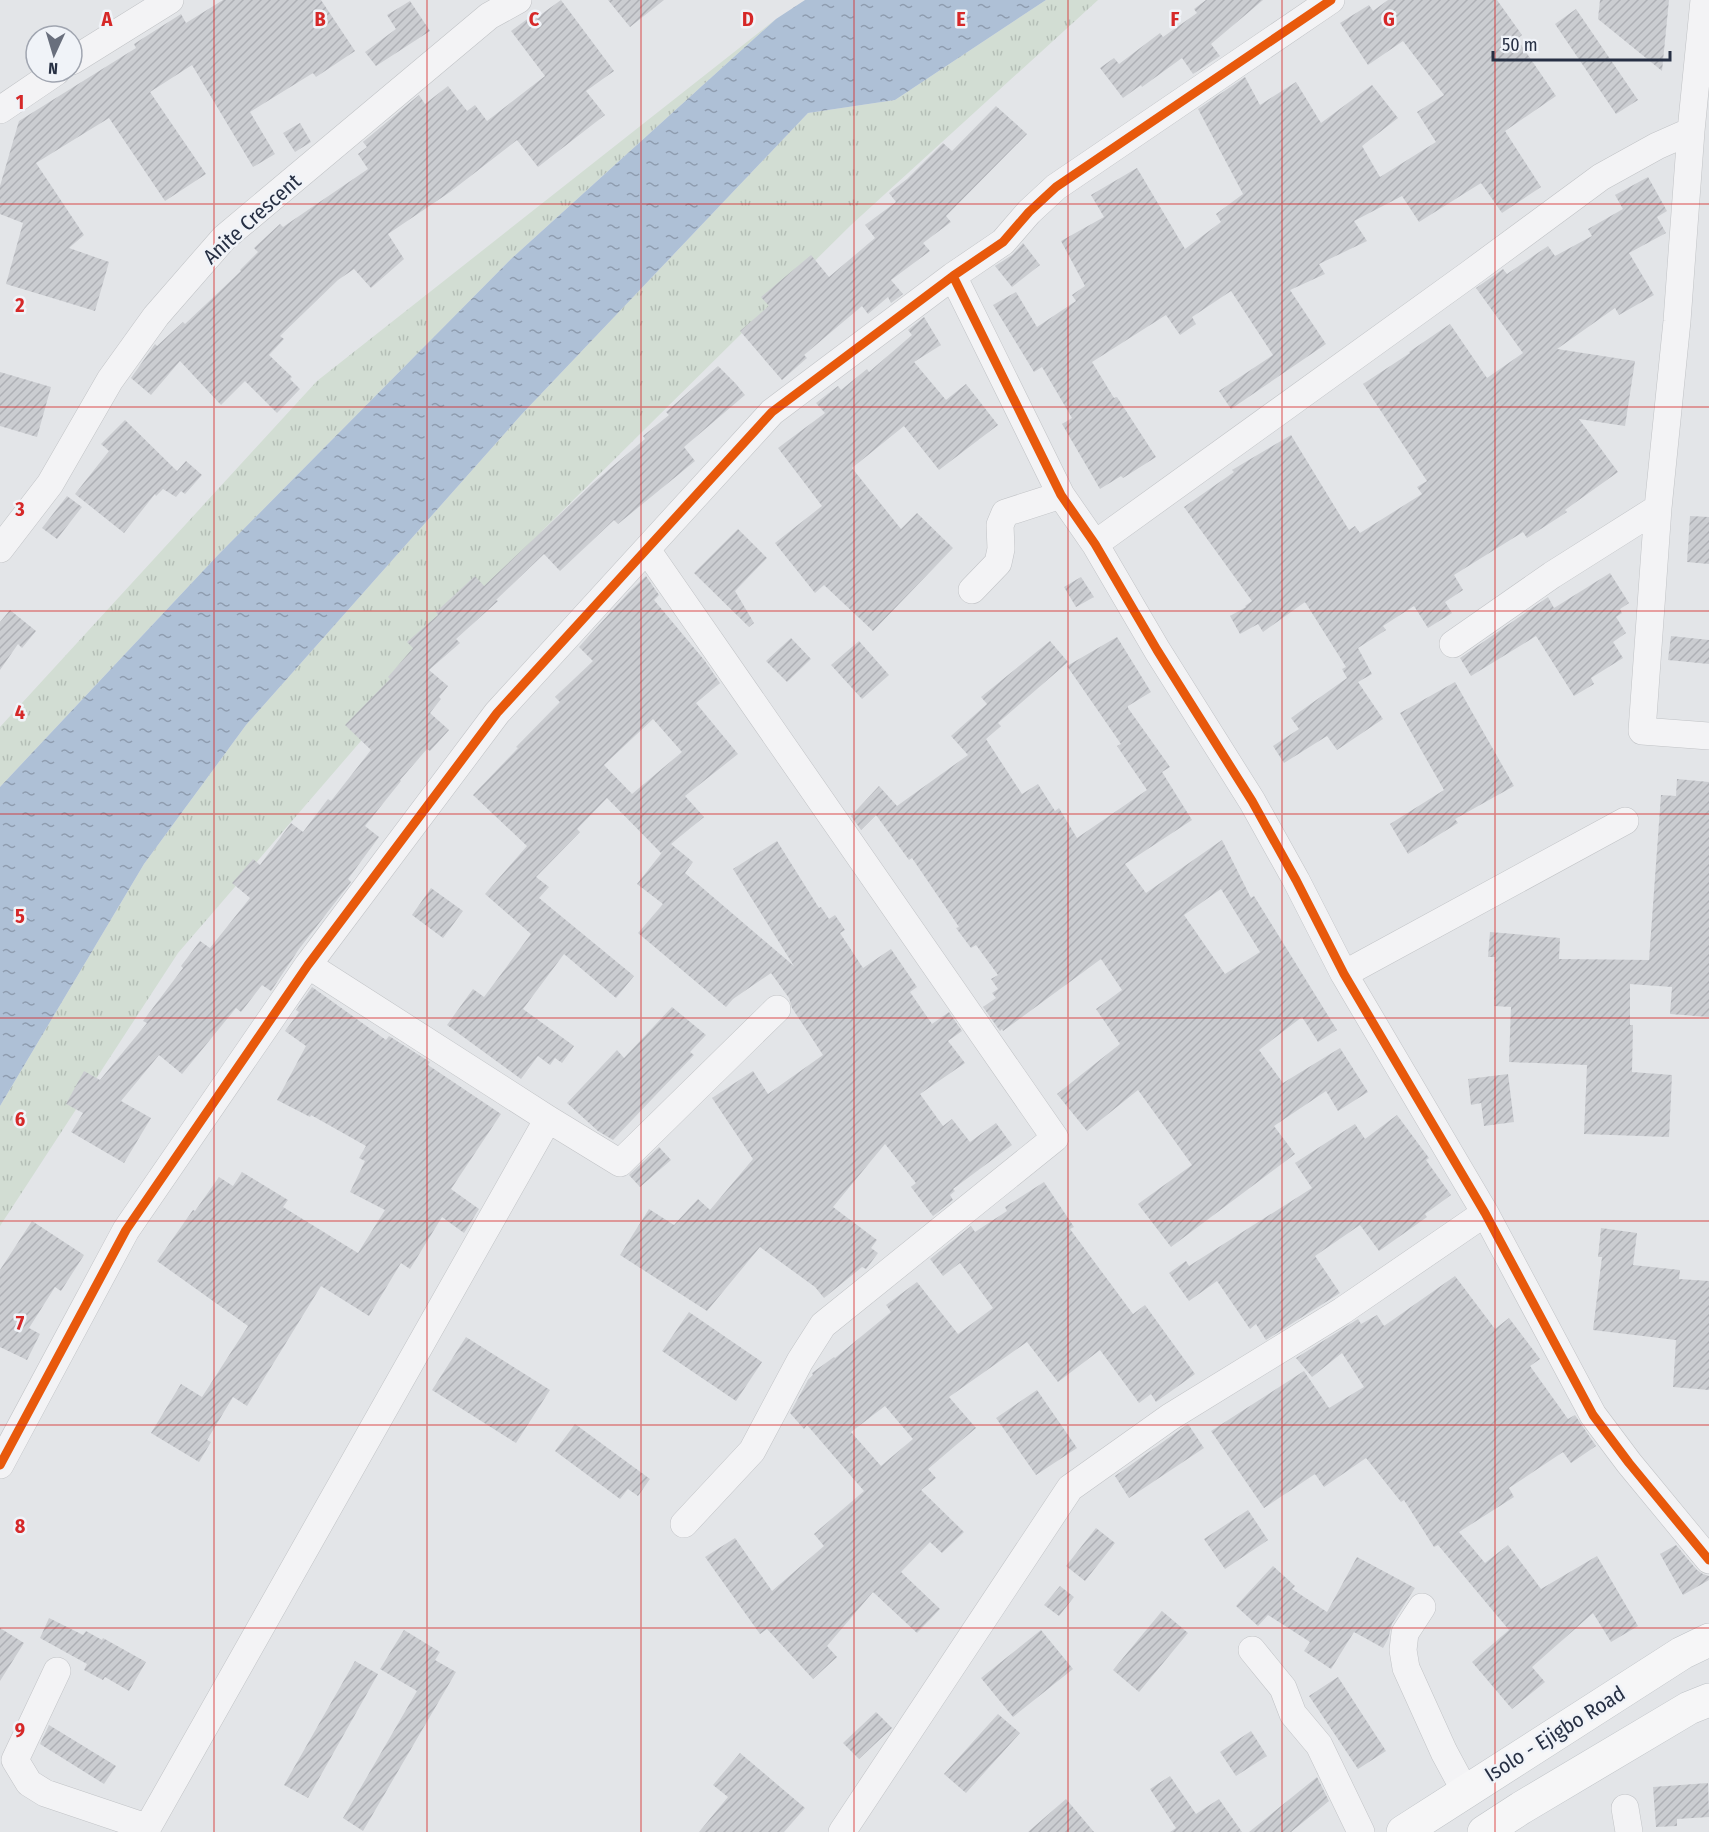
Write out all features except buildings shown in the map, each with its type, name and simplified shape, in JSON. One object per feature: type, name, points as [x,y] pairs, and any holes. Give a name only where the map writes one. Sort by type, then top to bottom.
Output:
[{"type":"main road","name":"Isolo - Ejigbo Road","points":[[1403,1832],[1682,1653],[1709,1640]]},
{"type":"main road","points":[[1484,1832],[1689,1708],[1709,1700]]},
{"type":"street","points":[[84,54],[170,0]]},
{"type":"street","name":"Anite Crescent","points":[[0,549],[50,484],[110,380],[156,316],[224,238],[489,16],[518,0]]},
{"type":"street","points":[[0,1465],[126,1230],[308,965],[497,713],[772,412],[952,276],[1003,242],[1029,212],[1056,187],[1331,0]]},
{"type":"street","points":[[1704,0],[1691,130],[1677,321],[1658,508],[1642,731],[1709,736]]},
{"type":"street","points":[[0,110],[38,84]]},
{"type":"street","points":[[1095,544],[1601,177],[1691,130]]},
{"type":"street","points":[[952,276],[1061,495],[1095,544],[1157,650],[1252,801],[1344,974],[1485,1213],[1593,1415],[1629,1463],[1709,1560]]},
{"type":"street","points":[[972,590],[998,563],[1001,549],[1000,525],[1005,513],[1061,495]]},
{"type":"street","points":[[1453,644],[1552,575],[1658,508]]},
{"type":"street","points":[[647,550],[1055,1138],[823,1324],[752,1451],[684,1524]]},
{"type":"street","points":[[1344,974],[1625,821]]},
{"type":"street","points":[[308,965],[548,1119],[620,1162],[777,1009]]},
{"type":"street","points":[[57,1671],[15,1760],[29,1783],[45,1792],[146,1830],[548,1119]]},
{"type":"street","points":[[842,1832],[1070,1488],[1170,1417],[1342,1311],[1485,1213]]},
{"type":"street","points":[[1422,1607],[1404,1633],[1403,1650],[1406,1668],[1444,1752],[1465,1791]]},
{"type":"street","points":[[1252,1650],[1284,1688],[1293,1714],[1319,1745],[1361,1832]]},
{"type":"green space","points":[[1046,0],[1098,0],[851,225],[543,530],[178,953],[0,1226],[0,1106],[144,864],[246,725],[521,415],[808,113],[895,100]]},
{"type":"green space","points":[[776,19],[511,259],[218,555],[0,787],[0,727],[317,381]]},
{"type":"water","points":[[805,0],[1046,0],[895,100],[808,113],[521,415],[246,725],[144,864],[0,1106],[0,787],[218,555],[511,259],[776,19]]},
{"type":"cycle path","points":[[0,1465],[126,1230],[308,965],[497,713],[772,412],[953,276],[1003,242],[1029,212],[1056,187],[1331,0]]},
{"type":"cycle path","points":[[953,276],[1061,495],[1095,544],[1157,650],[1252,801],[1344,974],[1485,1213],[1593,1415],[1629,1463],[1709,1560]]}]
